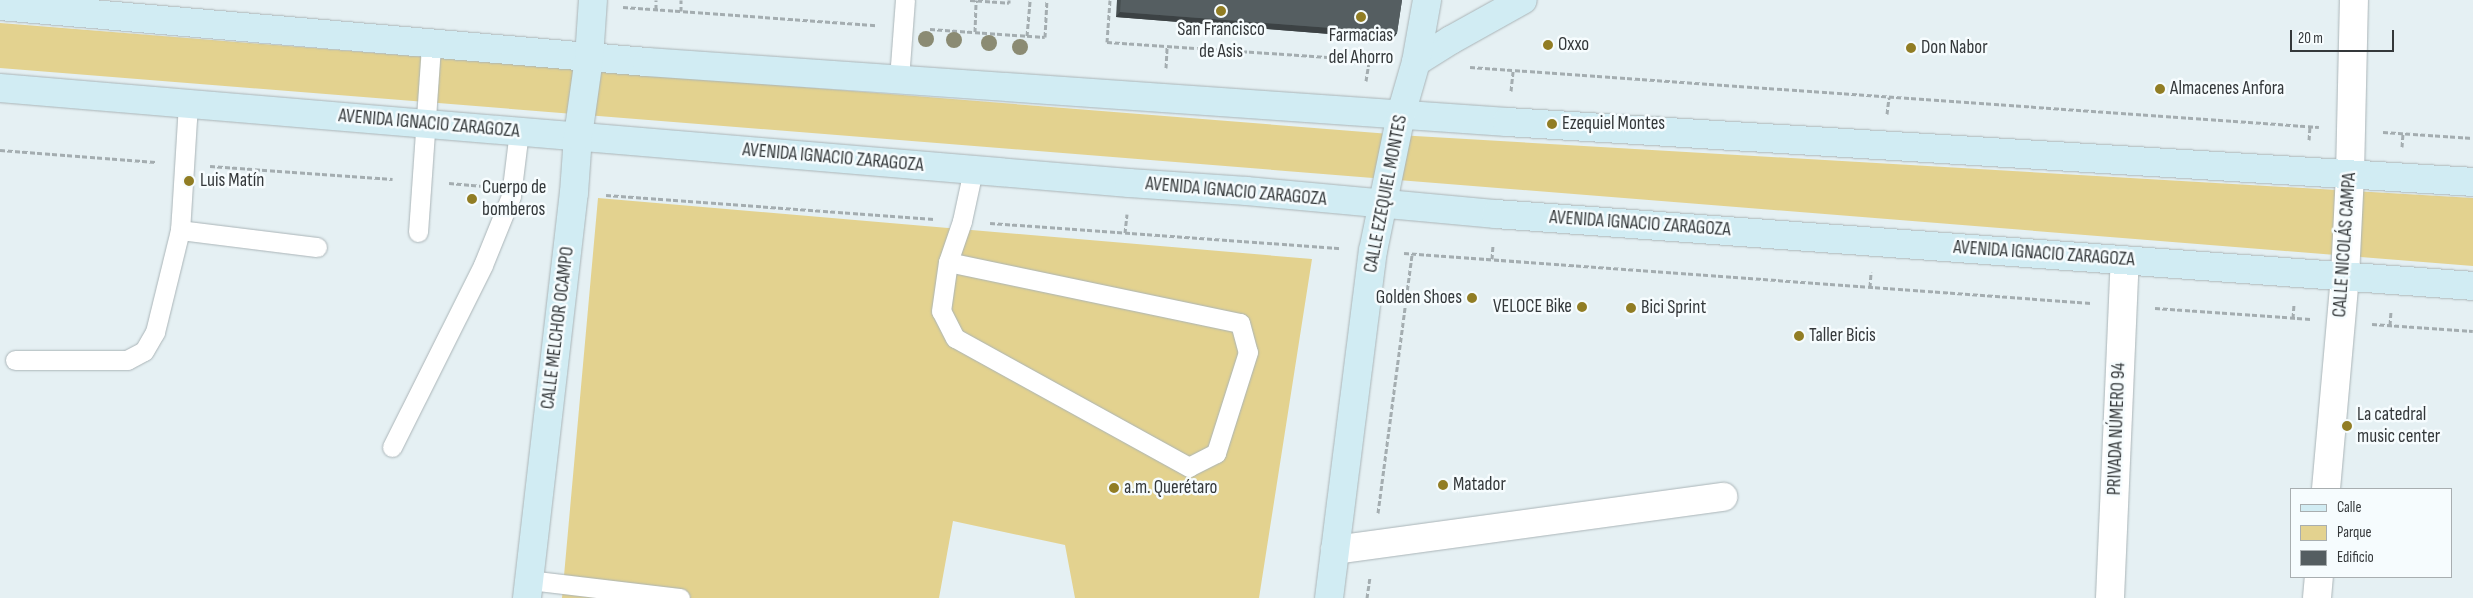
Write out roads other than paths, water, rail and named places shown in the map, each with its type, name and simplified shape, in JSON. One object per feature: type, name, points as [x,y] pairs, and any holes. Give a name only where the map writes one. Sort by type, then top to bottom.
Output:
[{"type":"main road","name":"CALLE EZEQUIEL MONTES","points":[[1329,598],[1373,251],[1401,114],[1416,62],[1427,0]]},
{"type":"main road","points":[[1416,62],[1523,0]]},
{"type":"main road","name":"CALLE MELCHOR OCAMPO","points":[[528,589],[574,192],[578,136],[589,58],[593,3]]},
{"type":"main road","points":[[0,6],[589,58],[1401,114],[2473,182]]},
{"type":"main road","name":"AVENIDA IGNACIO ZARAGOZA","points":[[0,88],[973,170],[1247,191],[1383,204],[2473,286]]},
{"type":"street","name":"CALLE NICOLÁS CAMPA","points":[[2326,488],[2344,276],[2350,174],[2354,0]]},
{"type":"street","name":"PRIVADA NÚMERO 94","points":[[2110,598],[2125,260]]},
{"type":"street","points":[[1335,550],[1723,497]]},
{"type":"street","points":[[2317,598],[2319,578]]},
{"type":"lane","points":[[899,79],[905,0]]},
{"type":"lane","points":[[418,232],[431,44]]},
{"type":"lane","points":[[15,360],[127,360],[144,351],[155,332],[180,230],[188,104]]},
{"type":"lane","points":[[392,447],[483,266],[512,188],[519,131]]},
{"type":"lane","points":[[948,262],[1240,323],[1248,352],[1216,453],[1189,468],[955,338],[941,311],[948,262],[962,221],[973,170]]},
{"type":"lane","points":[[180,230],[317,247]]},
{"type":"lane","points":[[528,589],[680,598]]},
{"type":"place","name":"San Francisco de Asis","points":[[1221,11]]},
{"type":"place","name":"Farmacias del Ahorro","points":[[1361,17]]},
{"type":"place","name":"Oxxo","points":[[1548,45]]},
{"type":"place","name":"Don Nabor","points":[[1911,48]]},
{"type":"place","name":"Almacenes Anfora","points":[[2160,89]]},
{"type":"place","name":"Ezequiel Montes","points":[[1552,124]]},
{"type":"place","name":"Luis Matín","points":[[189,181]]},
{"type":"place","name":"Cuerpo de bomberos","points":[[472,199]]},
{"type":"place","name":"Golden Shoes","points":[[1472,298]]},
{"type":"place","name":"VELOCE Bike","points":[[1582,307]]},
{"type":"place","name":"Bici Sprint","points":[[1631,308]]},
{"type":"place","name":"Taller Bicis","points":[[1799,336]]},
{"type":"place","name":"La catedral music center","points":[[2347,426]]},
{"type":"place","name":"Matador","points":[[1443,485]]},
{"type":"place","name":"a.m. Querétaro","points":[[1114,488]]}]
